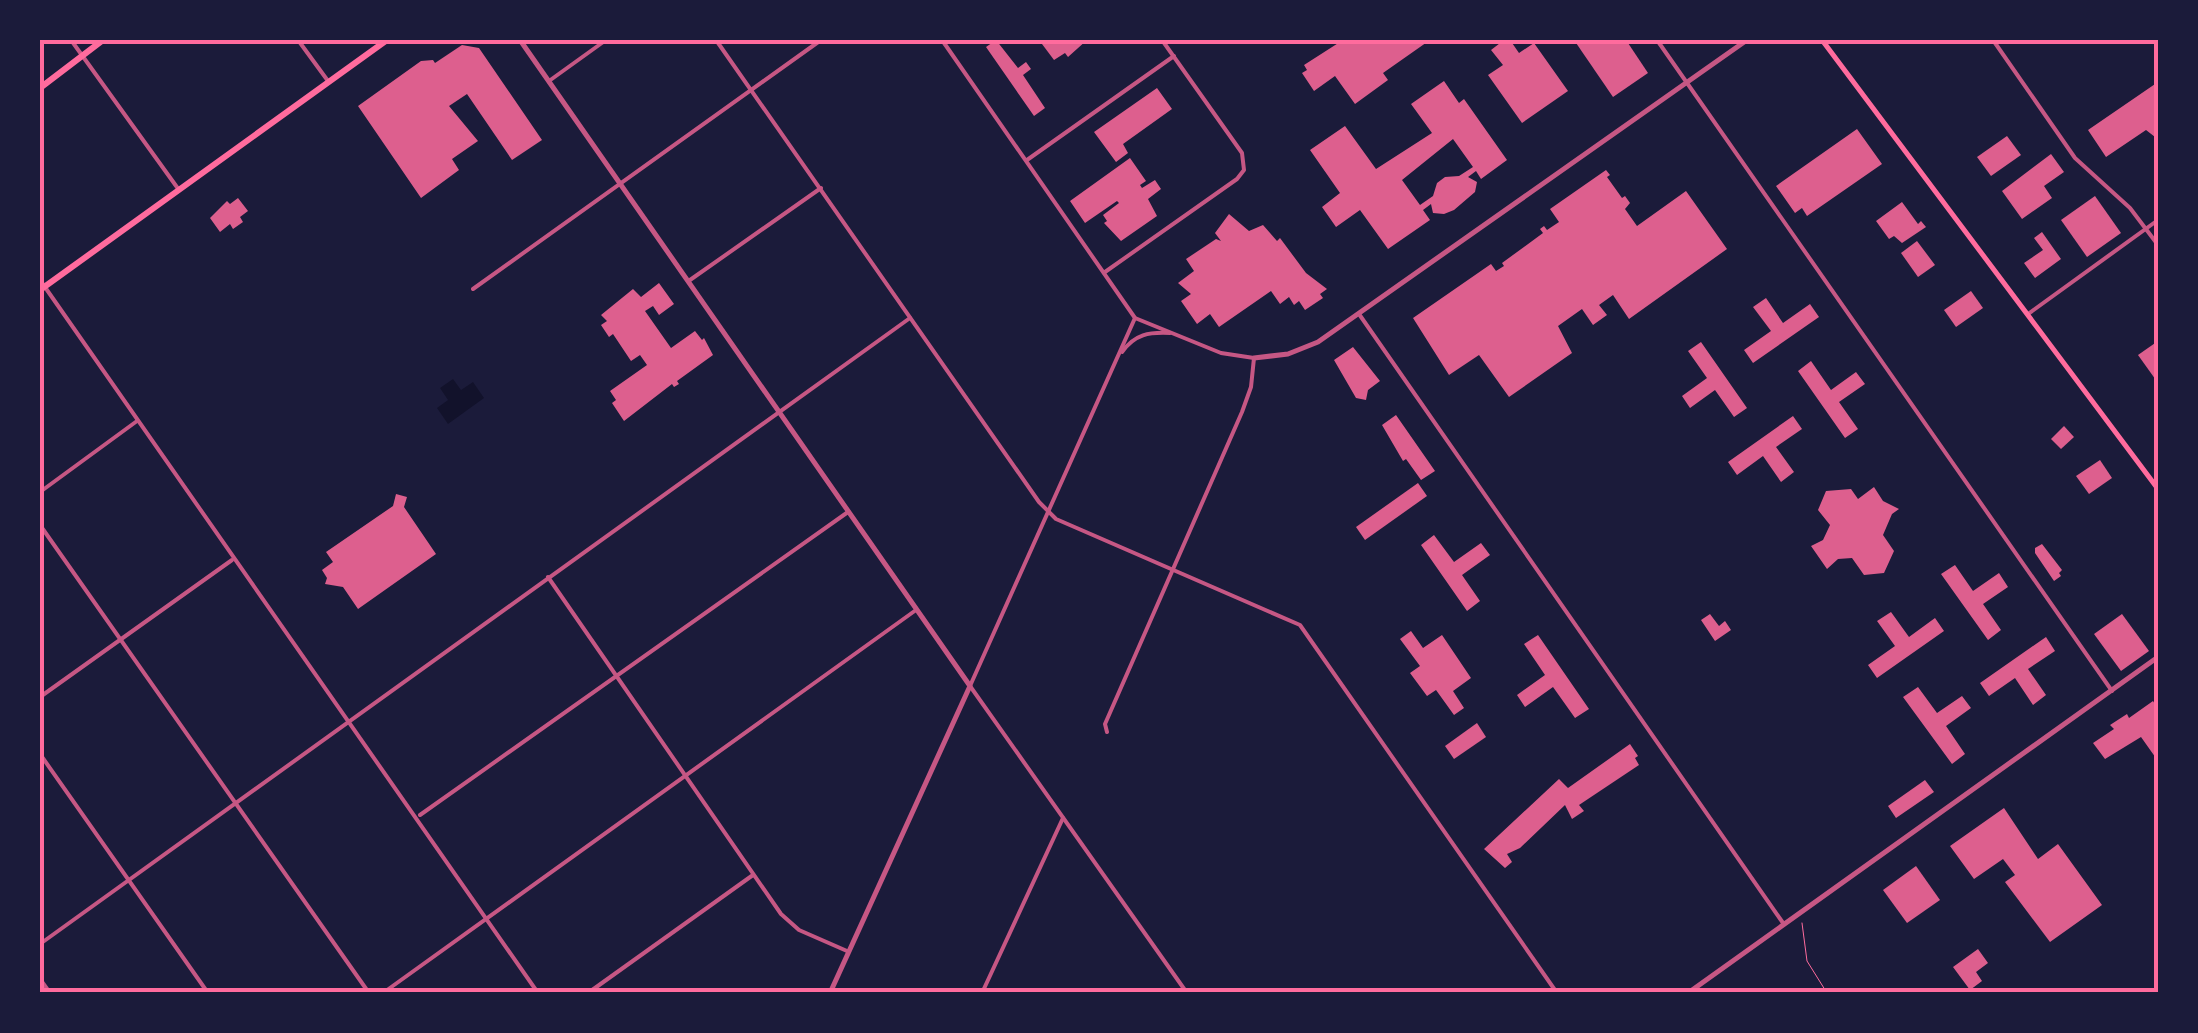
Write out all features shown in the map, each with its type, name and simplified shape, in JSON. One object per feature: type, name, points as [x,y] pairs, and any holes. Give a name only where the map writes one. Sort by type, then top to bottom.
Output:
[{"type":"main road","points":[[40,88],[104,40]]},
{"type":"main road","points":[[41,286],[387,40]]},
{"type":"main road","points":[[1822,40],[2158,489]]},
{"type":"street","points":[[71,40],[178,190]]},
{"type":"street","points":[[298,40],[328,82]]},
{"type":"street","points":[[520,40],[1187,993]]},
{"type":"street","points":[[548,82],[606,40]]},
{"type":"street","points":[[716,40],[1048,512],[1056,520],[1303,628],[1557,993]]},
{"type":"street","points":[[473,289],[821,40]]},
{"type":"street","points":[[942,40],[1135,318],[1221,353],[1254,358],[1277,357],[1304,348],[1359,314],[1747,40]]},
{"type":"street","points":[[1105,272],[1237,179],[1244,170],[1242,153],[1162,40]]},
{"type":"street","points":[[1657,40],[2112,691]]},
{"type":"street","points":[[1993,40],[2076,158],[2093,178],[2121,199],[2158,244]]},
{"type":"street","points":[[1026,160],[1174,56]]},
{"type":"street","points":[[688,282],[820,188]]},
{"type":"street","points":[[2027,315],[2158,220]]},
{"type":"street","points":[[41,286],[418,816],[538,993]]},
{"type":"street","points":[[1359,314],[1784,924]]},
{"type":"street","points":[[40,944],[910,318]]},
{"type":"street","points":[[830,993],[1135,318]]},
{"type":"street","points":[[1114,364],[1135,338],[1150,333],[1175,334]]},
{"type":"street","points":[[1106,732],[1105,724],[1242,412],[1251,388],[1254,358]]},
{"type":"street","points":[[40,492],[138,420]]},
{"type":"street","points":[[418,816],[848,512]]},
{"type":"street","points":[[40,525],[368,993]]},
{"type":"street","points":[[40,697],[233,559]]},
{"type":"street","points":[[548,578],[790,922],[848,952]]},
{"type":"street","points":[[383,993],[916,610]]},
{"type":"street","points":[[1688,993],[2158,657]]},
{"type":"street","points":[[40,754],[208,993]]},
{"type":"street","points":[[982,993],[1063,818]]},
{"type":"street","points":[[588,993],[754,875]]},
{"type":"street","points":[[40,979],[50,993]]},
{"type":"path","points":[[1802,923],[1807,962],[1826,993]]},
{"type":"shaded area","points":[[453,379],[461,390],[473,382],[484,398],[448,424],[437,408],[448,400],[440,388]]},
{"type":"building","points":[[996,40],[1018,68],[1026,62],[1031,69],[1023,75],[1045,108],[1034,116],[986,47]]},
{"type":"building","points":[[1039,40],[1087,40],[1068,57],[1065,53],[1054,60]]},
{"type":"building","points":[[1343,40],[1430,40],[1383,73],[1388,80],[1355,104],[1335,76],[1314,91],[1302,73],[1307,70],[1304,65]]},
{"type":"building","points":[[1510,40],[1519,53],[1534,43],[1568,91],[1522,123],[1488,75],[1503,65],[1491,50]]},
{"type":"building","points":[[1574,40],[1626,40],[1648,73],[1613,97]]},
{"type":"building","points":[[462,45],[479,48],[542,140],[512,160],[467,94],[449,106],[478,141],[452,159],[459,170],[421,198],[358,106],[421,61],[435,63]]},
{"type":"building","points":[[1444,81],[1459,103],[1464,99],[1507,160],[1481,179],[1476,171],[1468,177],[1477,182],[1475,192],[1454,210],[1433,213],[1431,204],[1423,210],[1430,220],[1388,249],[1360,210],[1336,227],[1322,207],[1340,193],[1310,150],[1345,126],[1376,169],[1432,133],[1411,104]],"holes":[[[1453,139],[1473,167],[1459,176],[1445,177],[1437,183],[1433,196],[1420,205],[1402,180]]]},
{"type":"building","points":[[2158,82],[2158,136],[2146,130],[2106,157],[2088,130]]},
{"type":"building","points":[[1157,88],[1172,109],[1123,144],[1128,153],[1116,162],[1094,132]]},
{"type":"building","points":[[1857,129],[1882,164],[1807,216],[1802,208],[1795,213],[1776,186]]},
{"type":"building","points":[[2007,136],[2021,155],[1991,176],[1977,157]]},
{"type":"building","points":[[2051,154],[2064,172],[2044,186],[2052,198],[2022,219],[2002,191]]},
{"type":"building","points":[[1130,158],[1146,181],[1140,185],[1142,188],[1155,180],[1161,189],[1148,199],[1157,216],[1121,241],[1104,223],[1107,221],[1103,215],[1117,201],[1085,223],[1070,201]]},
{"type":"building","points":[[1606,170],[1622,198],[1625,196],[1630,203],[1625,209],[1637,226],[1686,191],[1727,249],[1629,319],[1613,295],[1599,305],[1607,315],[1593,325],[1582,309],[1558,326],[1572,353],[1509,397],[1479,355],[1449,375],[1413,318],[1491,264],[1496,271],[1504,266],[1502,263],[1543,233],[1540,229],[1544,226],[1547,230],[1559,222],[1550,209]]},
{"type":"building","points":[[2095,196],[2121,233],[2087,257],[2061,220]]},
{"type":"building","points":[[238,198],[248,211],[240,217],[243,222],[233,229],[230,224],[220,232],[210,218],[227,201],[230,204]]},
{"type":"building","points":[[1902,202],[1918,224],[1921,221],[1926,227],[1902,243],[1894,236],[1889,239],[1876,221]]},
{"type":"building","points":[[1229,214],[1249,231],[1263,225],[1277,241],[1280,238],[1306,273],[1327,289],[1320,294],[1323,298],[1305,310],[1299,301],[1294,305],[1289,297],[1280,304],[1271,291],[1219,327],[1210,314],[1197,324],[1181,301],[1191,294],[1178,283],[1194,271],[1186,259],[1216,239],[1221,241],[1215,233]]},
{"type":"building","points":[[2042,232],[2061,259],[2035,278],[2024,263],[2043,250],[2034,238]]},
{"type":"building","points":[[1917,241],[1935,265],[1918,277],[1901,253]]},
{"type":"building","points":[[659,283],[674,304],[659,315],[653,306],[645,311],[671,348],[695,331],[713,355],[677,381],[679,384],[672,384],[624,421],[612,403],[616,400],[610,391],[647,365],[640,355],[631,361],[613,334],[609,337],[601,325],[607,321],[601,315],[633,289],[641,297]]},
{"type":"building","points":[[1971,291],[1983,308],[1956,327],[1944,310]]},
{"type":"building","points":[[1766,298],[1783,323],[1810,304],[1819,317],[1753,363],[1744,350],[1771,331],[1753,307]]},
{"type":"building","points":[[2158,341],[2158,383],[2138,355]]},
{"type":"building","points":[[1701,342],[1747,408],[1734,417],[1715,390],[1690,408],[1682,396],[1707,378],[1688,351]]},
{"type":"building","points":[[1353,347],[1380,381],[1368,390],[1366,400],[1356,398],[1334,360]]},
{"type":"building","points":[[1811,361],[1831,390],[1856,372],[1865,384],[1839,402],[1858,429],[1845,438],[1798,371]]},
{"type":"building","points":[[1396,415],[1435,471],[1421,480],[1406,459],[1403,461],[1382,425]]},
{"type":"building","points":[[1793,416],[1802,429],[1776,447],[1794,472],[1781,482],[1763,456],[1737,475],[1728,462]]},
{"type":"building","points":[[2064,426],[2074,437],[2061,449],[2051,439]]},
{"type":"building","points":[[2100,460],[2112,478],[2089,494],[2076,476]]},
{"type":"building","points":[[1418,483],[1427,496],[1365,540],[1356,527]]},
{"type":"building","points":[[1874,487],[1883,501],[1899,509],[1892,514],[1883,535],[1894,551],[1884,573],[1864,575],[1852,558],[1838,559],[1827,569],[1811,546],[1823,540],[1830,525],[1818,510],[1826,491],[1851,489],[1858,499]]},
{"type":"building","points":[[396,494],[407,497],[404,507],[436,554],[358,609],[343,587],[325,584],[327,578],[322,570],[333,562],[326,552],[393,506]]},
{"type":"building","points":[[1434,535],[1454,562],[1481,543],[1490,555],[1462,575],[1480,601],[1467,611],[1421,545]]},
{"type":"building","points":[[2042,544],[2062,570],[2054,581],[2035,553],[2035,548]]},
{"type":"building","points":[[1955,565],[1973,591],[1999,573],[2008,587],[1983,604],[2001,630],[1988,640],[1941,574]]},
{"type":"building","points":[[1891,612],[1909,637],[1935,618],[1944,631],[1877,678],[1868,665],[1895,646],[1877,621]]},
{"type":"building","points":[[1710,614],[1719,626],[1725,621],[1731,630],[1715,641],[1701,620]]},
{"type":"building","points":[[2122,614],[2149,651],[2121,671],[2094,634]]},
{"type":"building","points":[[1411,631],[1423,648],[1442,635],[1471,678],[1453,691],[1464,708],[1454,715],[1436,690],[1427,696],[1410,673],[1420,666],[1400,639]]},
{"type":"building","points":[[1538,635],[1589,709],[1575,718],[1553,687],[1525,707],[1517,695],[1545,675],[1524,644]]},
{"type":"building","points":[[2046,637],[2055,651],[2028,669],[2046,695],[2033,705],[2015,678],[1989,696],[1980,683]]},
{"type":"building","points":[[1918,687],[1937,713],[1962,696],[1971,708],[1946,726],[1965,754],[1952,764],[1903,697]]},
{"type":"building","points":[[2153,701],[2158,709],[2158,761],[2141,737],[2105,759],[2093,743],[2114,729],[2110,725],[2127,714],[2129,718]]},
{"type":"building","points":[[1477,723],[1486,737],[1454,759],[1445,746]]},
{"type":"building","points":[[1630,744],[1639,765],[1579,805],[1584,811],[1572,819],[1565,805],[1520,848],[1507,854],[1512,862],[1505,868],[1484,849],[1559,779],[1568,788]]},
{"type":"building","points":[[1925,780],[1934,792],[1896,818],[1888,806]]},
{"type":"building","points":[[2004,808],[2038,859],[2058,844],[2102,905],[2050,942],[2005,882],[2015,875],[2003,859],[1974,879],[1950,846]]},
{"type":"building","points":[[1916,866],[1940,900],[1907,923],[1883,890]]},
{"type":"building","points":[[1978,949],[1988,963],[1976,972],[1982,981],[1970,990],[1953,967]]}]
